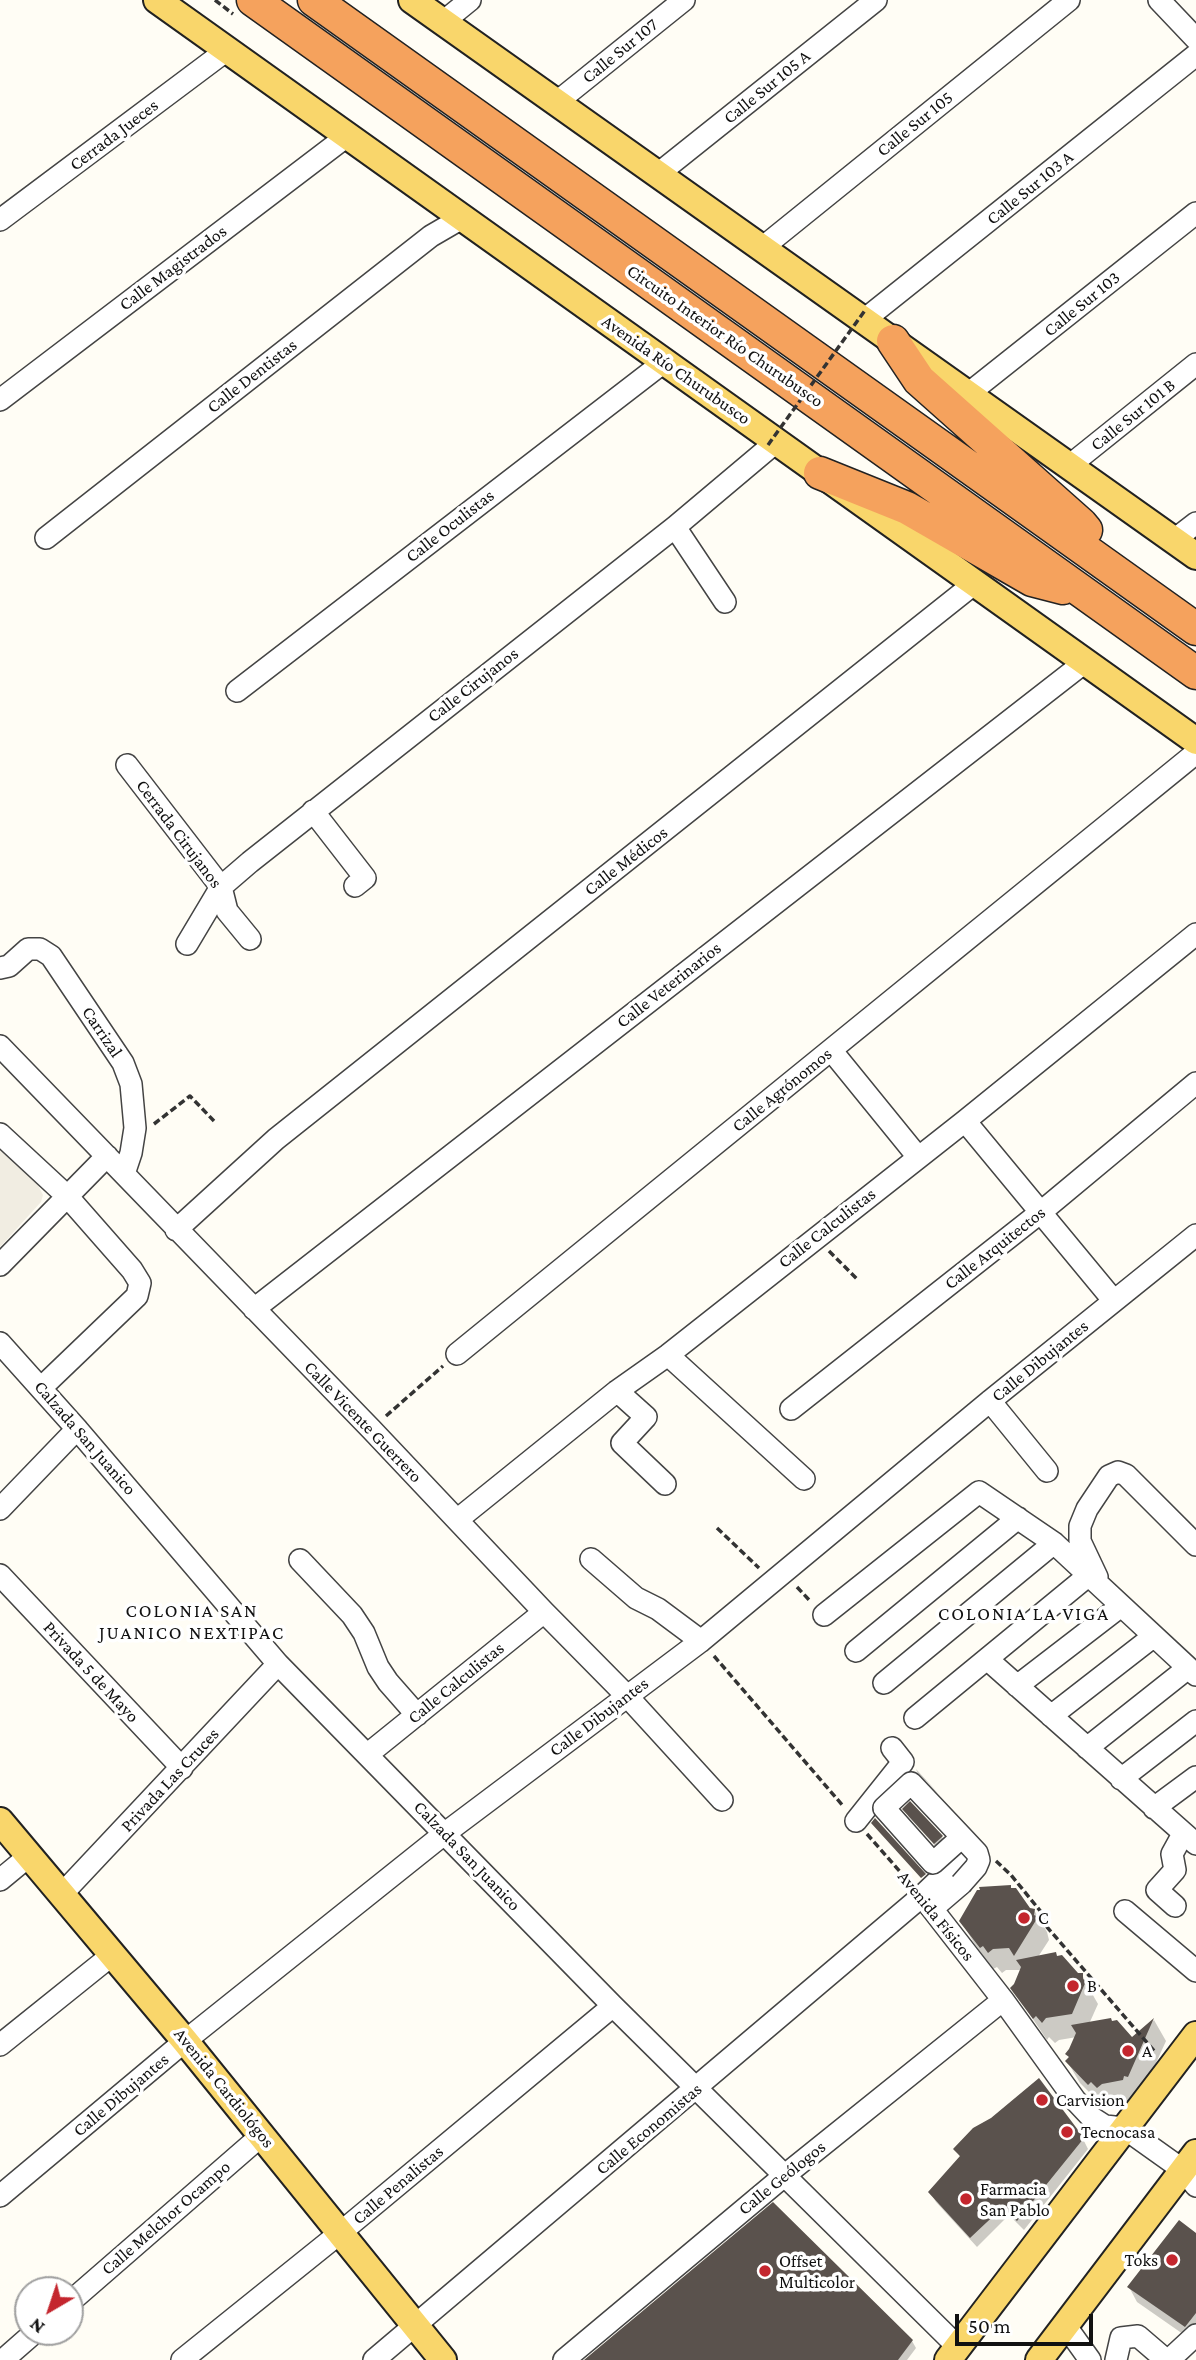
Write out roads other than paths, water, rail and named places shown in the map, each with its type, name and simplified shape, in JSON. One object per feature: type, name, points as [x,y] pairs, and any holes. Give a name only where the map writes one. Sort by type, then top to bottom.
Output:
[{"type":"highway","name":"Circuito Interior Río Churubusco","points":[[314,0],[1196,629]]},
{"type":"highway","name":"Circuito Interior Río Churubusco","points":[[244,8],[1088,594],[1196,673]]},
{"type":"highway","points":[[893,341],[919,380],[1081,524],[1113,569]]},
{"type":"highway","points":[[820,473],[907,508],[1032,580],[1088,594]]},
{"type":"main road","name":"Avenida Río Churubusco","points":[[157,0],[664,362],[772,443],[820,473],[1196,741]]},
{"type":"main road","points":[[412,0],[762,248],[865,314],[893,341],[1196,556]]},
{"type":"main road","name":"Avenida Cardiológos","points":[[0,1821],[185,2041],[443,2360]]},
{"type":"main road","points":[[953,2353],[1196,2035]]},
{"type":"main road","points":[[1038,2360],[1192,2170]]},
{"type":"street","points":[[443,22],[470,0]]},
{"type":"street","name":"Calle Sur 107","points":[[557,102],[684,0]]},
{"type":"street","name":"Calle Sur 105 A","points":[[658,174],[876,0]]},
{"type":"street","name":"Calle Sur 105","points":[[762,248],[1069,0]]},
{"type":"street","points":[[1159,0],[1196,38]]},
{"type":"street","name":"Cerrada Jueces","points":[[0,220],[227,50]]},
{"type":"street","name":"Calle Sur 103 A","points":[[865,314],[1196,55]]},
{"type":"street","name":"Calle Magistrados","points":[[0,400],[347,135]]},
{"type":"street","name":"Calle Sur 103","points":[[968,394],[1196,213]]},
{"type":"street","name":"Calle Dentistas","points":[[46,538],[431,236],[462,218]]},
{"type":"street","name":"Calle Oculistas","points":[[237,691],[664,362]]},
{"type":"street","name":"Calle Sur 101 B","points":[[1069,466],[1196,364]]},
{"type":"street","name":"Calle Cirujanos","points":[[187,944],[221,887],[313,811],[675,527],[772,443]]},
{"type":"street","points":[[1174,540],[1196,523]]},
{"type":"street","points":[[675,527],[725,602]]},
{"type":"street","name":"Calle Médicos","points":[[176,1230],[276,1139],[975,583]]},
{"type":"street","name":"Calle Veterinarios","points":[[254,1309],[1085,662]]},
{"type":"street","name":"Calle Agrónomos","points":[[457,1354],[1196,753]]},
{"type":"street","name":"Cerrada Cirujanos","points":[[127,765],[221,887],[227,911],[250,939]]},
{"type":"street","points":[[313,811],[365,878],[355,886]]},
{"type":"street","name":"Calle Calculistas","points":[[457,1520],[617,1391],[668,1355],[965,1121],[1196,934]]},
{"type":"street","name":"Carrizal","points":[[0,968],[9,966],[28,949],[40,949],[51,956],[123,1063],[131,1084],[135,1128],[124,1174]]},
{"type":"street","name":"Calle Vicente Guerrero","points":[[0,1047],[371,1429],[627,1696],[722,1800]]},
{"type":"street","points":[[831,1050],[918,1157]]},
{"type":"street","name":"Calle Arquitectos","points":[[791,1409],[1041,1212],[1196,1083]]},
{"type":"street","points":[[965,1121],[1114,1301]]},
{"type":"street","points":[[0,1134],[67,1196],[132,1270],[140,1283],[137,1296],[41,1388]]},
{"type":"street","points":[[0,1265],[107,1156]]},
{"type":"street","name":"Calle Dibujantes","points":[[0,2196],[185,2041],[444,1834],[701,1641],[990,1401],[1196,1235]]},
{"type":"street","name":"Calzada San Juanico","points":[[0,1343],[278,1664],[613,2006],[784,2176],[953,2353]]},
{"type":"street","points":[[668,1355],[804,1479]]},
{"type":"street","points":[[617,1391],[646,1417],[622,1443],[665,1485]]},
{"type":"street","points":[[990,1401],[1047,1471]]},
{"type":"street","points":[[0,1509],[77,1429]]},
{"type":"street","points":[[1096,1582],[1080,1541],[1080,1526],[1087,1509],[1109,1476],[1118,1472],[1126,1475],[1196,1545]]},
{"type":"street","points":[[824,1615],[979,1492],[1054,1543],[1192,1672],[1087,1748]]},
{"type":"street","points":[[856,1651],[1018,1518]]},
{"type":"street","points":[[884,1683],[1054,1543]]},
{"type":"street","points":[[591,1559],[636,1598],[658,1609],[701,1641]]},
{"type":"street","points":[[300,1560],[352,1615],[364,1633],[378,1667],[417,1715]]},
{"type":"street","name":"Privada 5 de Mayo","points":[[0,1575],[182,1768]]},
{"type":"street","points":[[915,1718],[987,1659],[1096,1582]]},
{"type":"street","points":[[1017,1686],[1121,1605]]},
{"type":"street","name":"Calle Calculistas","points":[[368,1754],[544,1612]]},
{"type":"street","points":[[1051,1716],[1154,1636]]},
{"type":"street","points":[[987,1659],[1189,1839],[1172,1854],[1175,1870],[1157,1890],[1175,1906]]},
{"type":"street","name":"Privada Las Cruces","points":[[61,1895],[278,1664]]},
{"type":"street","points":[[1121,1779],[1196,1721]]},
{"type":"street","points":[[856,1821],[903,1762],[892,1748]]},
{"type":"street","points":[[1154,1808],[1196,1777]]},
{"type":"street","name":"Calle Economistas","points":[[374,2360],[697,2088],[927,1902],[950,1875],[976,1867],[979,1860],[977,1853],[965,1848]]},
{"type":"street","points":[[0,1880],[29,1856]]},
{"type":"street","name":"Avenida Físicos","points":[[927,1902],[1003,2000],[1075,2100],[1091,2117],[1105,2126],[1124,2128],[1192,2170]]},
{"type":"street","points":[[1125,1912],[1196,1971]]},
{"type":"street","points":[[0,2045],[112,1955]]},
{"type":"street","name":"Calle Geólogos","points":[[564,2360],[784,2176],[1003,2000]]},
{"type":"street","name":"Calle Penalistas","points":[[182,2360],[340,2233],[613,2006]]},
{"type":"street","name":"Calle Melchor Ocampo","points":[[84,2290],[262,2135]]},
{"type":"street","points":[[1065,2325],[1090,2360]]},
{"type":"street","points":[[1116,2360],[1121,2338],[1138,2336],[1168,2360],[1196,2335]]},
{"type":"street","points":[[3,2360],[19,2346]]},
{"type":"place","name":"C","points":[[1024,1918]]},
{"type":"place","name":"B","points":[[1073,1986]]},
{"type":"place","name":"A","points":[[1128,2051]]},
{"type":"place","name":"Carvision","points":[[1042,2100]]},
{"type":"place","name":"Tecnocasa","points":[[1067,2132]]},
{"type":"place","name":"Farmacia San Pablo","points":[[966,2199]]},
{"type":"place","name":"Toks","points":[[1172,2260]]},
{"type":"place","name":"Offset Multicolor","points":[[765,2271]]},
{"type":"district","name":"COLONIA LA VIGA","points":[[1024,1614]]},
{"type":"district","name":"COLONIA SAN JUANICO NEXTIPAC","points":[[192,1622]]}]
